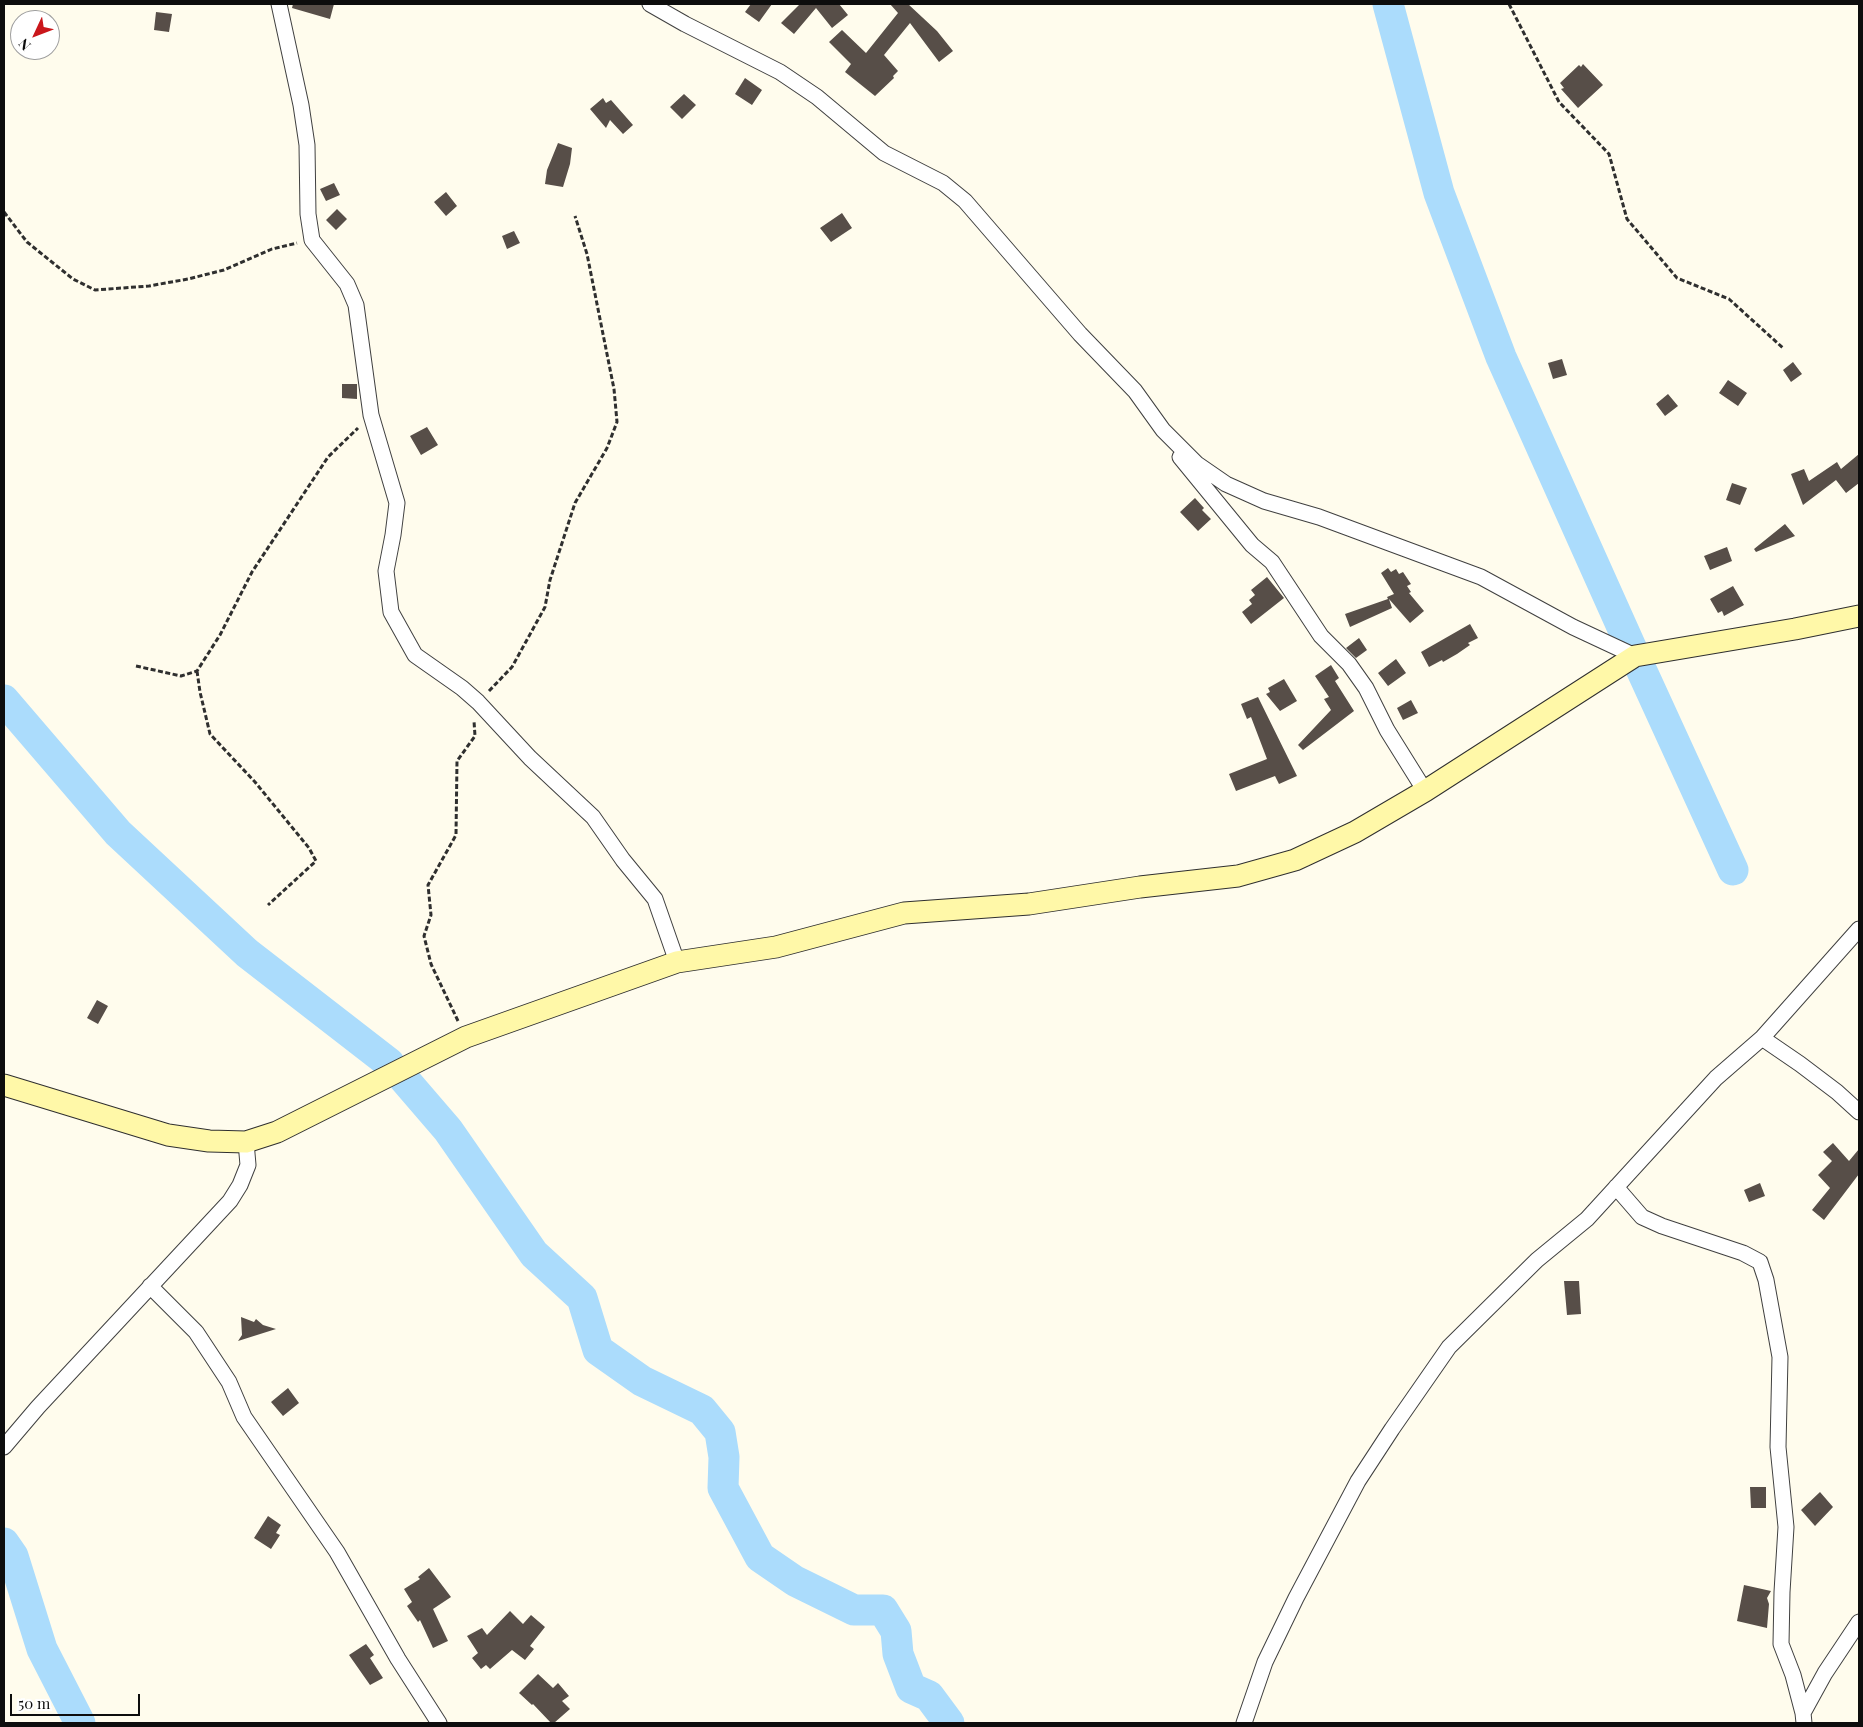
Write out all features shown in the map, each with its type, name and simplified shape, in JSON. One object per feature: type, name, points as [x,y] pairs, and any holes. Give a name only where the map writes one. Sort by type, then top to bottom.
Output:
[{"type":"street","points":[[279,4],[301,105],[307,145],[308,214],[312,240],[346,284],[356,305],[372,415],[397,503],[386,571],[392,612],[415,654],[478,702],[530,758],[594,817],[623,860],[655,899],[677,962]]},
{"type":"street","points":[[650,4],[780,72],[817,97],[884,153],[943,183],[965,201],[1080,334],[1135,391],[1185,465],[1252,545],[1272,562],[1321,636],[1349,664],[1366,688],[1387,730],[1425,791]]},
{"type":"street","points":[[1163,430],[1197,464],[1226,484],[1264,501],[1318,517],[1481,577],[1573,626],[1635,656]]},
{"type":"street","points":[[4,1085],[168,1135],[209,1141],[246,1142],[278,1132],[466,1037],[677,962],[776,946],[904,913],[1029,904],[1140,887],[1238,876],[1295,860],[1355,832],[1425,791],[1635,656],[1795,629],[1859,616]]},
{"type":"street","points":[[1244,1723],[1265,1662],[1296,1598],[1358,1481],[1449,1346],[1537,1260],[1587,1219],[1716,1078],[1762,1038],[1859,929]]},
{"type":"street","points":[[1762,1038],[1837,1092],[1859,1112]]},
{"type":"street","points":[[4,1447],[38,1407],[230,1201],[240,1185],[248,1165],[246,1142]]},
{"type":"street","points":[[1616,1187],[1642,1218],[1743,1253],[1760,1262],[1766,1280],[1780,1357],[1778,1447],[1786,1527],[1781,1644],[1793,1675],[1804,1718]]},
{"type":"street","points":[[150,1286],[196,1332],[229,1382],[244,1417],[337,1552],[398,1659],[439,1723]]},
{"type":"street","points":[[1804,1718],[1825,1673],[1859,1622]]},
{"type":"path","points":[[1509,4],[1559,102],[1609,154],[1627,219],[1677,278],[1729,299],[1783,348]]},
{"type":"path","points":[[4,212],[27,242],[73,279],[94,290],[149,286],[188,279],[224,270],[272,249],[312,240]]},
{"type":"path","points":[[466,1037],[431,964],[424,936],[431,915],[428,886],[456,835],[457,761],[475,736],[473,708],[512,667],[545,607],[550,580],[576,503],[607,448],[617,422],[614,389],[587,254],[575,216]]},
{"type":"path","points":[[136,666],[181,676],[197,671],[220,635],[252,572],[328,456],[372,415]]},
{"type":"path","points":[[197,671],[210,734],[255,782],[309,848],[316,862],[268,905]]},
{"type":"building","points":[[293,4],[334,4],[330,19],[292,8]]},
{"type":"building","points":[[751,4],[772,4],[759,22],[745,12]]},
{"type":"building","points":[[800,4],[839,4],[848,15],[832,28],[816,8],[794,34],[781,23]]},
{"type":"building","points":[[890,4],[908,4],[937,31],[953,51],[939,62],[910,23],[884,55],[898,71],[893,76],[894,78],[875,96],[845,72],[851,64],[829,42],[842,30],[866,53],[898,13]]},
{"type":"building","points":[[156,12],[172,14],[169,32],[154,30]]},
{"type":"building","points":[[1583,64],[1603,85],[1578,108],[1561,89],[1564,88],[1560,83],[1579,65],[1581,67]]},
{"type":"building","points":[[745,78],[762,90],[752,105],[735,94]]},
{"type":"building","points":[[684,94],[696,105],[682,119],[670,107]]},
{"type":"building","points":[[603,98],[606,103],[611,100],[633,125],[623,134],[610,120],[606,128],[590,109]]},
{"type":"building","points":[[558,143],[572,148],[570,164],[563,187],[545,184],[547,170]]},
{"type":"building","points":[[334,183],[340,195],[326,201],[320,189]]},
{"type":"building","points":[[446,192],[457,206],[446,216],[434,202]]},
{"type":"building","points":[[337,209],[347,219],[336,230],[326,220]]},
{"type":"building","points":[[842,213],[852,228],[831,242],[820,228]]},
{"type":"building","points":[[514,231],[520,243],[507,249],[502,236]]},
{"type":"building","points":[[1562,359],[1567,375],[1553,379],[1548,363]]},
{"type":"building","points":[[1793,362],[1802,374],[1791,382],[1783,370]]},
{"type":"building","points":[[1728,380],[1747,393],[1738,406],[1719,393]]},
{"type":"building","points":[[342,384],[357,384],[357,399],[342,398]]},
{"type":"building","points":[[1668,394],[1678,406],[1665,416],[1656,404]]},
{"type":"building","points":[[427,427],[438,445],[421,455],[410,436]]},
{"type":"building","points":[[1859,454],[1859,483],[1846,493],[1836,480],[1803,505],[1791,474],[1804,469],[1809,481],[1837,462],[1841,469]]},
{"type":"building","points":[[1732,483],[1747,488],[1740,505],[1726,500]]},
{"type":"building","points":[[1195,498],[1204,508],[1202,510],[1211,519],[1198,531],[1180,512]]},
{"type":"building","points":[[1785,524],[1795,536],[1756,552],[1754,549]]},
{"type":"building","points":[[1727,547],[1732,561],[1710,570],[1704,556]]},
{"type":"building","points":[[1388,568],[1391,572],[1396,569],[1399,574],[1403,572],[1411,584],[1407,586],[1411,592],[1409,593],[1424,611],[1410,623],[1389,599],[1392,608],[1350,627],[1345,614],[1388,599],[1387,597],[1394,594],[1381,573]]},
{"type":"building","points":[[1267,577],[1284,598],[1251,624],[1242,612],[1252,604],[1249,600],[1255,595],[1251,590]]},
{"type":"building","points":[[1733,586],[1744,605],[1724,616],[1722,611],[1718,613],[1710,599]]},
{"type":"building","points":[[1470,624],[1478,638],[1468,643],[1470,645],[1457,654],[1429,667],[1421,652]]},
{"type":"building","points":[[1359,638],[1367,650],[1356,658],[1346,648]]},
{"type":"building","points":[[1396,659],[1406,673],[1388,686],[1378,673]]},
{"type":"building","points":[[1331,665],[1339,678],[1335,681],[1354,711],[1303,750],[1298,745],[1331,710],[1324,699],[1329,697],[1315,676]]},
{"type":"building","points":[[1284,679],[1297,701],[1280,711],[1266,694],[1270,692],[1268,688]]},
{"type":"building","points":[[1258,697],[1297,776],[1279,784],[1275,776],[1236,791],[1229,774],[1267,759],[1251,717],[1247,719],[1241,704]]},
{"type":"building","points":[[1411,700],[1418,713],[1403,720],[1397,708]]},
{"type":"building","points":[[97,1000],[108,1006],[98,1024],[87,1018]]},
{"type":"building","points":[[1833,1143],[1849,1161],[1859,1149],[1859,1174],[1824,1220],[1812,1210],[1830,1188],[1818,1175],[1832,1161],[1823,1152]]},
{"type":"building","points":[[1760,1183],[1765,1196],[1749,1202],[1744,1190]]},
{"type":"building","points":[[1564,1281],[1579,1281],[1581,1314],[1567,1315]]},
{"type":"building","points":[[241,1317],[254,1322],[256,1319],[263,1325],[276,1329],[238,1341],[242,1335]]},
{"type":"building","points":[[288,1388],[299,1403],[283,1416],[271,1402]]},
{"type":"building","points":[[1750,1487],[1766,1487],[1766,1508],[1751,1508]]},
{"type":"building","points":[[1820,1492],[1833,1507],[1815,1526],[1801,1510]]},
{"type":"building","points":[[268,1516],[281,1525],[276,1533],[280,1535],[271,1549],[254,1538]]},
{"type":"building","points":[[429,1568],[451,1597],[433,1609],[448,1641],[433,1648],[420,1620],[418,1622],[407,1606],[412,1602],[404,1589],[420,1579],[418,1577]]},
{"type":"building","points":[[1744,1585],[1771,1591],[1767,1598],[1769,1604],[1767,1628],[1737,1621]]},
{"type":"building","points":[[510,1611],[523,1624],[531,1615],[545,1627],[530,1646],[534,1649],[525,1660],[512,1650],[490,1669],[486,1665],[481,1669],[472,1658],[478,1653],[467,1636],[482,1628],[487,1635]]},
{"type":"building","points":[[366,1644],[374,1655],[370,1658],[383,1678],[370,1685],[349,1655]]},
{"type":"building","points":[[538,1674],[553,1688],[558,1683],[569,1696],[562,1701],[570,1709],[554,1723],[551,1723],[533,1704],[519,1693]]},
{"type":"waterway","points":[[1388,4],[1439,193],[1501,357],[1733,870]]},
{"type":"waterway","points":[[4,700],[118,833],[247,953],[389,1063]]},
{"type":"waterway","points":[[405,1080],[448,1130],[534,1254],[582,1298],[598,1350],[642,1381],[702,1410],[720,1432],[724,1457],[723,1488],[760,1557],[795,1581],[854,1610],[883,1610],[896,1631],[898,1654],[911,1688],[929,1696],[949,1723]]},
{"type":"waterway","points":[[4,1543],[13,1556],[42,1649],[80,1723]]}]
